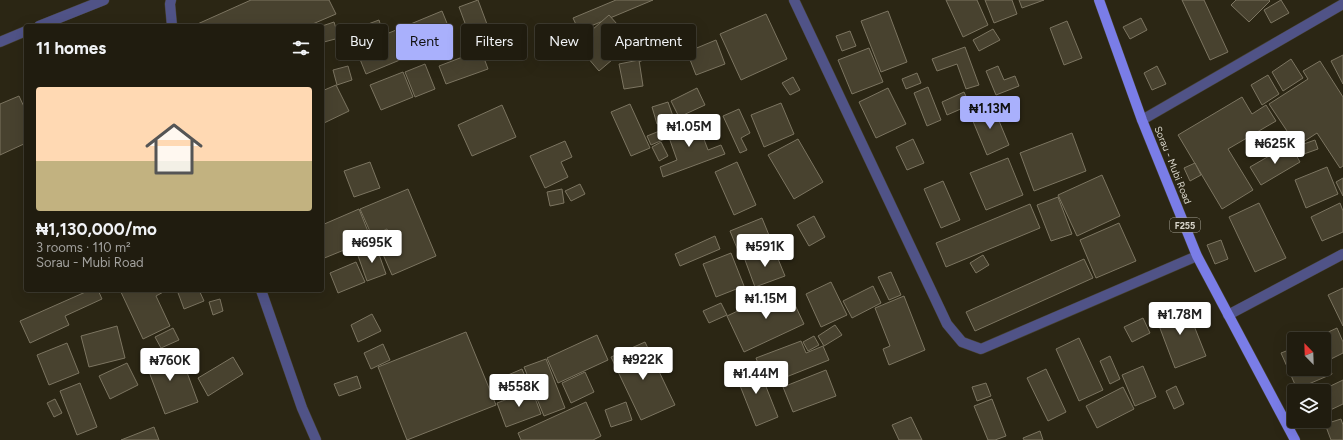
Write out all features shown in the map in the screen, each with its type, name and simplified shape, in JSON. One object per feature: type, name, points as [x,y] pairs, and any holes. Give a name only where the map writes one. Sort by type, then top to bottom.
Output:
[{"type":"main road","name":"Sorau - Mubi Road","points":[[1099,0],[1142,120],[1197,256],[1295,440]]},
{"type":"street","points":[[44,24],[104,0]]},
{"type":"street","points":[[171,0],[172,24]]},
{"type":"street","points":[[794,0],[947,324],[962,342],[981,349],[1197,256]]},
{"type":"street","points":[[1142,120],[1343,4]]},
{"type":"street","points":[[0,42],[24,32]]},
{"type":"street","points":[[1228,315],[1343,254]]},
{"type":"street","points":[[262,292],[302,408],[316,440]]},
{"type":"building","points":[[251,0],[329,0],[336,14],[313,24],[197,24]]},
{"type":"building","points":[[478,0],[487,24],[465,24],[459,7]]},
{"type":"building","points":[[616,0],[653,0],[593,25],[576,24],[573,18]]},
{"type":"building","points":[[946,0],[977,0],[988,25],[963,37]]},
{"type":"building","points":[[985,0],[1012,0],[1017,14],[994,23]]},
{"type":"building","points":[[1019,0],[1044,0],[1022,8]]},
{"type":"building","points":[[1182,0],[1204,0],[1228,52],[1210,60]]},
{"type":"building","points":[[1236,0],[1270,1],[1249,22],[1231,5]]},
{"type":"building","points":[[1281,0],[1289,13],[1271,23],[1264,10]]},
{"type":"building","points":[[442,11],[447,24],[411,24]]},
{"type":"building","points":[[888,11],[907,62],[881,72],[861,21]]},
{"type":"building","points":[[766,14],[787,59],[741,80],[720,34]]},
{"type":"building","points":[[609,15],[617,24],[601,24],[601,60],[612,60],[599,71],[590,60],[593,60],[593,29]]},
{"type":"building","points":[[1141,18],[1147,30],[1130,39],[1123,27]]},
{"type":"building","points":[[379,20],[380,24],[368,24]]},
{"type":"building","points":[[1067,21],[1082,58],[1064,65],[1050,28]]},
{"type":"building","points":[[334,22],[336,28],[336,39],[324,42],[324,25]]},
{"type":"building","points":[[993,29],[1000,40],[979,51],[973,40]]},
{"type":"building","points":[[396,30],[396,60],[400,60],[366,74],[360,60],[388,60],[388,33]]},
{"type":"building","points":[[850,31],[856,46],[842,51],[836,36]]},
{"type":"building","points":[[716,40],[725,64],[696,75],[690,60],[696,60],[696,48]]},
{"type":"building","points":[[965,47],[979,85],[966,89],[957,64],[937,71],[932,59]]},
{"type":"building","points":[[869,48],[883,82],[852,94],[838,60]]},
{"type":"building","points":[[1343,55],[1343,84],[1331,61]]},
{"type":"building","points":[[461,58],[461,60],[485,60],[488,69],[446,84],[439,66]]},
{"type":"building","points":[[1291,59],[1303,78],[1283,91],[1272,72]]},
{"type":"building","points":[[639,60],[643,86],[624,89],[619,64]]},
{"type":"building","points":[[1320,61],[1343,97],[1343,166],[1340,168],[1317,133],[1297,146],[1269,104],[1308,79],[1303,71]]},
{"type":"building","points":[[425,64],[435,89],[415,97],[405,72]]},
{"type":"building","points":[[348,66],[352,80],[337,85],[333,70]]},
{"type":"building","points":[[998,66],[1004,80],[1015,76],[1019,86],[996,95],[986,71]]},
{"type":"building","points":[[1157,66],[1166,84],[1152,90],[1144,73]]},
{"type":"building","points":[[403,72],[413,97],[381,110],[370,85]]},
{"type":"building","points":[[917,73],[921,83],[906,89],[902,79]]},
{"type":"building","points":[[1268,75],[1279,94],[1262,105],[1251,85]]},
{"type":"building","points":[[793,77],[800,90],[790,95],[782,83]]},
{"type":"building","points":[[336,85],[349,111],[324,123],[324,90]]},
{"type":"building","points":[[928,87],[941,120],[927,126],[914,93]]},
{"type":"building","points":[[697,88],[705,105],[679,117],[671,101]]},
{"type":"building","points":[[888,88],[906,124],[876,138],[859,102]]},
{"type":"building","points":[[964,92],[970,105],[947,115],[942,102]]},
{"type":"building","points":[[19,96],[24,107],[24,144],[0,155],[0,104]]},
{"type":"building","points":[[1242,97],[1252,114],[1266,105],[1276,121],[1228,149],[1253,190],[1222,209],[1178,135]]},
{"type":"building","points":[[668,102],[674,119],[657,124],[652,107]]},
{"type":"building","points":[[781,103],[794,134],[764,147],[751,115]]},
{"type":"building","points":[[630,104],[650,148],[631,156],[611,112]]},
{"type":"building","points":[[992,104],[1009,145],[987,155],[970,114]]},
{"type":"building","points":[[502,105],[516,137],[472,156],[458,125]]},
{"type":"building","points":[[739,109],[750,133],[741,138],[747,150],[740,153],[723,116]]},
{"type":"building","points":[[696,118],[708,150],[721,145],[725,154],[663,177],[660,167],[677,160],[666,129]]},
{"type":"building","points":[[662,130],[665,139],[651,145],[647,136]]},
{"type":"building","points":[[1072,133],[1086,171],[1034,191],[1020,153]]},
{"type":"building","points":[[798,139],[823,182],[794,199],[768,155]]},
{"type":"building","points":[[913,139],[924,163],[907,170],[896,147]]},
{"type":"building","points":[[1315,140],[1318,149],[1301,155],[1298,146]]},
{"type":"building","points":[[565,141],[572,157],[561,162],[568,177],[545,188],[530,156]]},
{"type":"building","points":[[661,142],[668,156],[659,161],[652,147]]},
{"type":"building","points":[[1290,144],[1300,162],[1261,185],[1250,167]]},
{"type":"building","points":[[1008,158],[1023,195],[986,210],[970,173]]},
{"type":"building","points":[[370,162],[380,188],[354,197],[344,171]]},
{"type":"building","points":[[737,162],[756,205],[734,215],[715,172]]},
{"type":"building","points":[[1195,163],[1201,175],[1190,181],[1184,168]]},
{"type":"building","points":[[1327,167],[1338,194],[1306,208],[1295,180]]},
{"type":"building","points":[[1102,175],[1120,216],[1077,236],[1058,195]]},
{"type":"building","points":[[1343,178],[1343,196],[1336,182]]},
{"type":"building","points":[[943,181],[960,220],[941,228],[924,189]]},
{"type":"building","points":[[580,184],[585,194],[571,201],[565,191]]},
{"type":"building","points":[[408,189],[436,256],[392,275],[379,245],[392,239],[387,229],[372,236],[360,209]]},
{"type":"building","points":[[562,189],[564,203],[550,206],[547,192]]},
{"type":"building","points":[[1058,197],[1072,234],[1051,241],[1037,205]]},
{"type":"building","points":[[1259,203],[1286,258],[1255,272],[1229,217]]},
{"type":"building","points":[[1340,203],[1343,211],[1343,232],[1322,241],[1311,217]]},
{"type":"building","points":[[1030,204],[1040,228],[946,267],[936,243]]},
{"type":"building","points":[[359,209],[371,239],[324,258],[324,224]]},
{"type":"building","points":[[814,216],[825,237],[809,246],[797,225]]},
{"type":"building","points":[[762,218],[773,245],[741,258],[730,231]]},
{"type":"building","points":[[1119,223],[1136,261],[1096,278],[1080,240]]},
{"type":"building","points":[[715,236],[720,249],[680,266],[675,254]]},
{"type":"building","points":[[1221,240],[1228,259],[1215,264],[1207,245]]},
{"type":"building","points":[[376,246],[386,274],[367,281],[357,253]]},
{"type":"building","points":[[774,249],[785,276],[755,287],[745,260]]},
{"type":"building","points":[[731,253],[744,286],[716,297],[703,264]]},
{"type":"building","points":[[983,255],[989,265],[976,273],[970,263]]},
{"type":"building","points":[[1084,259],[1093,278],[975,331],[966,312]]},
{"type":"building","points":[[356,262],[365,282],[338,293],[330,273]]},
{"type":"building","points":[[891,272],[901,295],[889,300],[878,277]]},
{"type":"building","points":[[831,282],[847,315],[821,327],[806,294]]},
{"type":"building","points":[[873,286],[881,303],[852,318],[843,301]]},
{"type":"building","points":[[787,288],[804,324],[744,352],[727,316]]},
{"type":"building","points":[[1343,288],[1343,326],[1328,295]]},
{"type":"building","points":[[85,292],[99,292],[102,299],[65,316],[69,325],[30,343],[20,321]]},
{"type":"building","points":[[121,292],[163,292],[156,296],[170,326],[143,339]]},
{"type":"building","points":[[178,292],[200,292],[204,301],[184,309]]},
{"type":"building","points":[[904,296],[925,350],[889,365],[883,349],[890,346],[875,308]]},
{"type":"building","points":[[220,299],[223,311],[213,315],[209,302]]},
{"type":"building","points":[[721,303],[727,315],[709,323],[703,311]]},
{"type":"building","points":[[1185,303],[1206,356],[1175,368],[1155,315]]},
{"type":"building","points":[[372,314],[381,331],[358,342],[351,325]]},
{"type":"building","points":[[1143,318],[1150,333],[1132,342],[1124,327]]},
{"type":"building","points":[[835,325],[842,335],[824,346],[818,336]]},
{"type":"building","points":[[117,326],[125,358],[89,367],[81,336]]},
{"type":"building","points":[[173,328],[179,340],[161,348],[155,337]]},
{"type":"building","points":[[1337,328],[1343,342],[1343,353],[1331,359],[1331,332],[1328,332]]},
{"type":"building","points":[[466,332],[496,405],[407,440],[378,367]]},
{"type":"building","points":[[597,335],[608,360],[558,383],[547,358]]},
{"type":"building","points":[[814,336],[819,345],[808,351],[803,342]]},
{"type":"building","points":[[1079,338],[1103,390],[1079,401],[1056,349]]},
{"type":"building","points":[[801,341],[806,353],[823,346],[829,360],[766,385],[756,358]]},
{"type":"building","points":[[645,342],[675,405],[641,420],[611,357]]},
{"type":"building","points":[[67,343],[79,373],[49,385],[37,355]]},
{"type":"building","points":[[383,344],[390,360],[371,369],[364,353]]},
{"type":"building","points":[[162,349],[168,365],[182,359],[198,402],[165,414],[143,356]]},
{"type":"building","points":[[1287,351],[1287,366],[1281,353]]},
{"type":"building","points":[[1110,356],[1120,379],[1110,384],[1100,361]]},
{"type":"building","points":[[233,357],[243,374],[208,396],[198,378]]},
{"type":"building","points":[[546,359],[565,408],[544,416],[524,367]]},
{"type":"building","points":[[127,363],[138,385],[110,399],[99,376]]},
{"type":"building","points":[[757,364],[778,417],[756,426],[735,373]]},
{"type":"building","points":[[1143,366],[1156,397],[1135,406],[1122,375]]},
{"type":"building","points":[[522,369],[530,388],[501,400],[494,381]]},
{"type":"building","points":[[1046,369],[1066,412],[1048,421],[1027,378]]},
{"type":"building","points":[[826,370],[836,396],[793,412],[783,387]]},
{"type":"building","points":[[585,372],[594,392],[571,403],[562,383]]},
{"type":"building","points":[[357,376],[361,388],[339,396],[334,384]]},
{"type":"building","points":[[1291,376],[1327,376],[1309,384],[1295,384]]},
{"type":"building","points":[[1343,380],[1343,404],[1331,410],[1331,386]]},
{"type":"building","points":[[80,383],[97,427],[77,435],[60,391]]},
{"type":"building","points":[[986,383],[991,396],[977,401],[972,387]]},
{"type":"building","points":[[1176,386],[1184,404],[1174,409],[1166,391]]},
{"type":"building","points":[[1123,387],[1134,409],[1097,428],[1086,406]]},
{"type":"building","points":[[532,390],[541,414],[506,427],[497,403]]},
{"type":"building","points":[[55,399],[62,413],[54,417],[47,403]]},
{"type":"building","points":[[992,399],[1006,436],[995,440],[988,440],[974,406]]},
{"type":"building","points":[[586,402],[601,436],[593,440],[521,440],[518,433]]},
{"type":"building","points":[[626,402],[632,420],[611,427],[605,410]]},
{"type":"building","points":[[911,417],[922,440],[899,440],[892,425]]},
{"type":"building","points":[[1341,419],[1343,425],[1343,440],[1331,440],[1326,428],[1331,428],[1331,422]]},
{"type":"building","points":[[154,427],[159,440],[121,440]]},
{"type":"building","points":[[1040,431],[1043,440],[1024,440],[1023,438]]}]
